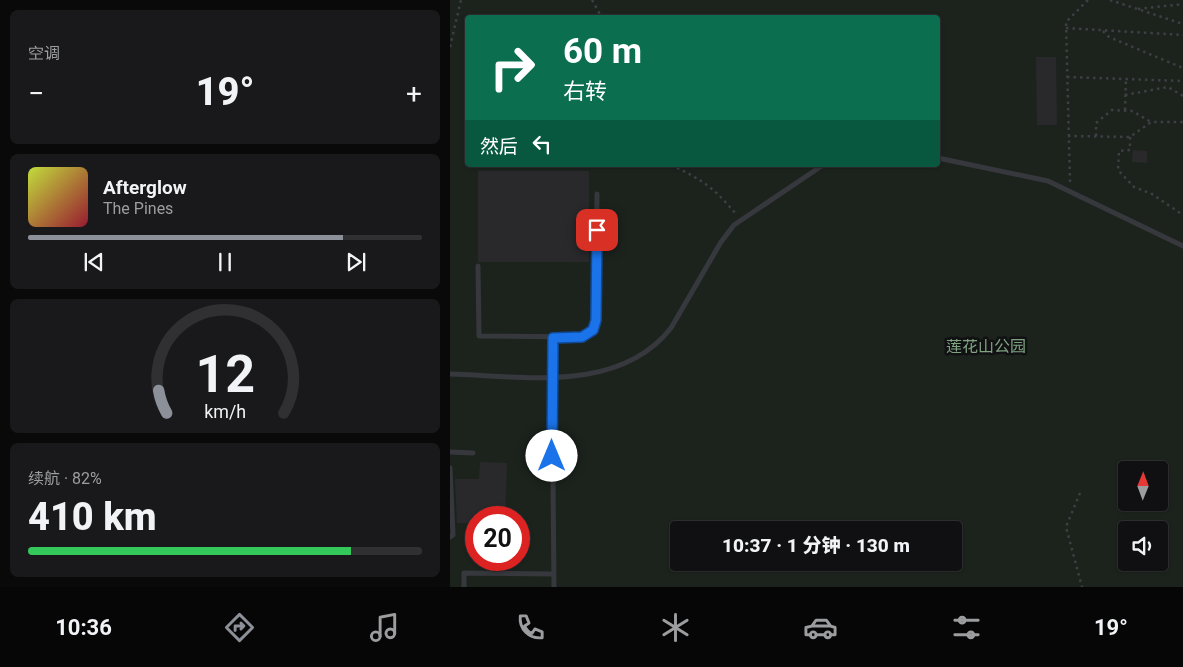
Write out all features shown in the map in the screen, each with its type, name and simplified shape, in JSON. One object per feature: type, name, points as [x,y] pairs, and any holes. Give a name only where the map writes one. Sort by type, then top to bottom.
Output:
[{"type":"lane","points":[[940,158],[1048,181],[1183,246]]},
{"type":"lane","points":[[450,374],[552,377],[589,374],[632,360],[663,338],[721,242],[740,219],[820,167]]},
{"type":"lane","points":[[478,266],[480,336],[582,337],[593,330],[596,320],[597,194]]},
{"type":"lane","points":[[553,338],[554,587]]},
{"type":"lane","points":[[450,452],[473,453]]},
{"type":"lane","points":[[450,468],[453,535],[450,537]]},
{"type":"lane","points":[[464,587],[464,573],[553,574]]},
{"type":"path","points":[[450,47],[461,0]]},
{"type":"path","points":[[592,0],[600,15]]},
{"type":"path","points":[[1070,191],[1066,22],[1088,0]]},
{"type":"path","points":[[1110,0],[1183,24]]},
{"type":"path","points":[[1136,9],[1183,4]]},
{"type":"path","points":[[1066,28],[1183,35]]},
{"type":"path","points":[[1102,30],[1110,37],[1183,68]]},
{"type":"path","points":[[1067,77],[1183,81]]},
{"type":"path","points":[[1124,111],[1126,79]]},
{"type":"path","points":[[1125,95],[1168,87],[1183,96]]},
{"type":"path","points":[[1096,136],[1096,123],[1112,110],[1132,111],[1151,122],[1183,122]]},
{"type":"path","points":[[1068,136],[1130,136],[1151,122]]},
{"type":"path","points":[[1130,136],[1130,150],[1119,152],[1118,170],[1134,187],[1152,194],[1183,215]]},
{"type":"path","points":[[675,167],[711,186],[740,219]]},
{"type":"path","points":[[1080,493],[1066,528],[1082,587]]},
{"type":"green space","name":"莲花山公园","points":[[450,0],[1183,0],[1183,587],[450,587]]},
{"type":"building","points":[[1036,57],[1056,57],[1057,125],[1037,125]]},
{"type":"building","points":[[1133,150],[1147,151],[1147,163],[1132,162]]},
{"type":"building","points":[[478,171],[589,171],[589,262],[478,262]]},
{"type":"building","points":[[480,462],[507,463],[505,506],[465,506],[465,523],[457,523],[455,479],[479,479]]},
{"type":"route","points":[[552,456],[553,338],[582,337],[593,330],[596,320],[597,230]]}]
